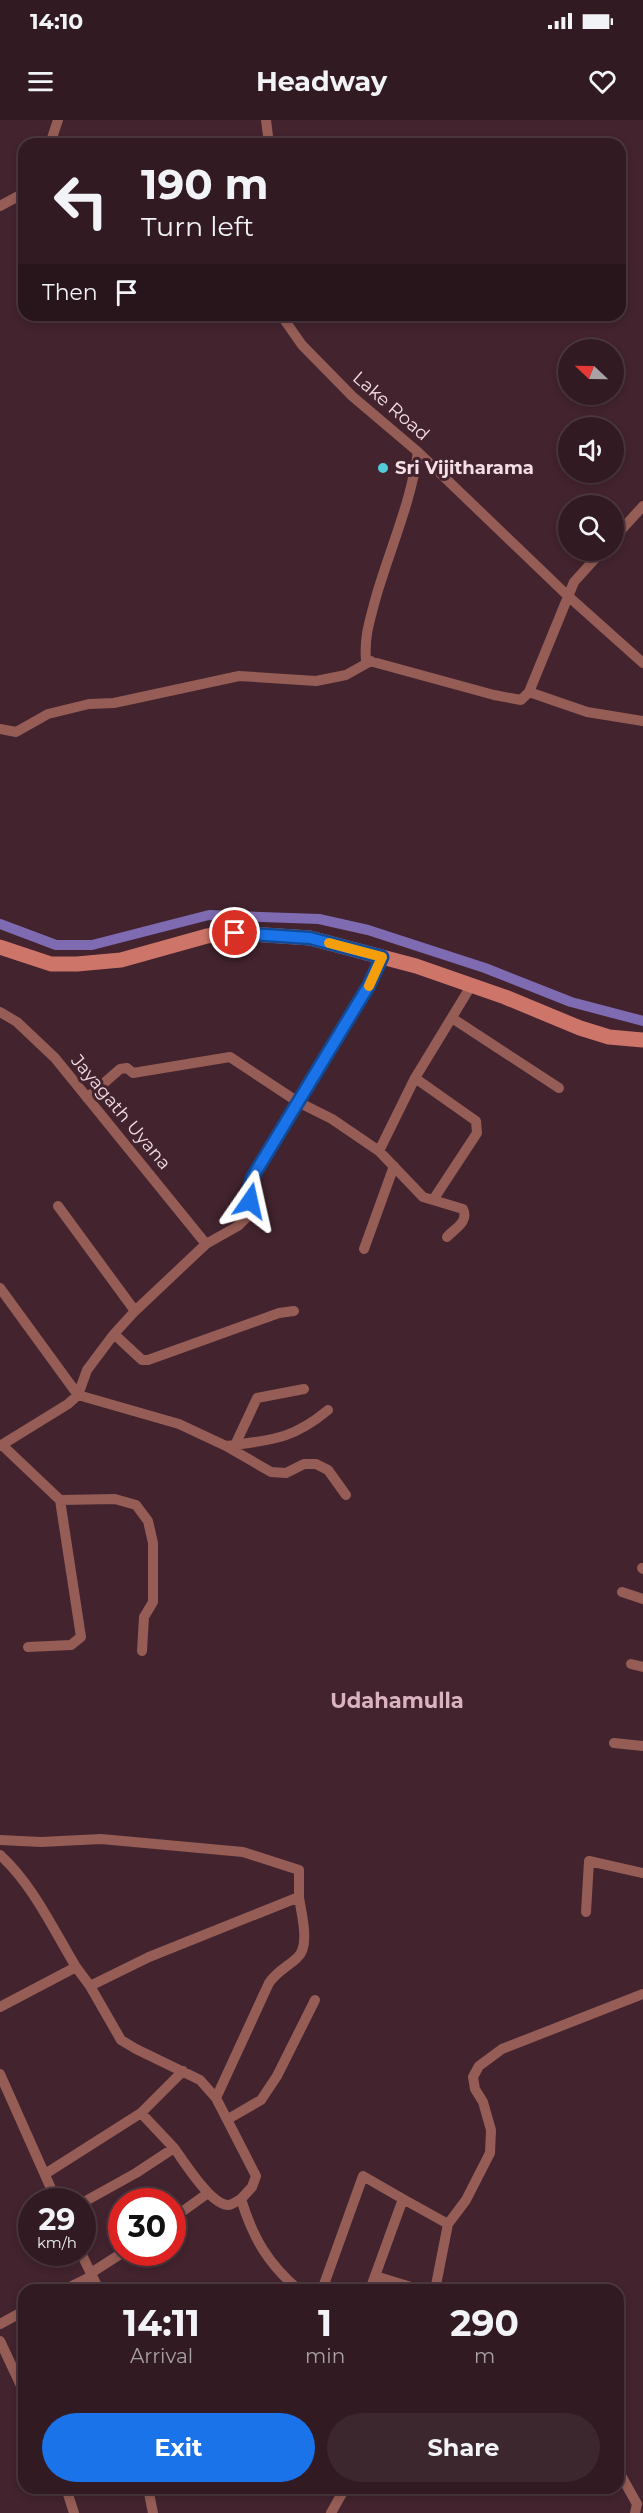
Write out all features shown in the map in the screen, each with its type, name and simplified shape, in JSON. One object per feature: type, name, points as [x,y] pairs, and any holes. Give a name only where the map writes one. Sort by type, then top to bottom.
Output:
[{"type":"main road","points":[[0,947],[51,964],[77,964],[121,960],[207,936],[235,933],[310,938],[416,966],[609,1037],[643,1040]]},
{"type":"street","points":[[52,138],[58,120]]},
{"type":"street","points":[[266,120],[268,138]]},
{"type":"street","points":[[0,206],[18,196]]},
{"type":"street","name":"Lake Road","points":[[285,321],[302,345],[351,396],[418,452],[568,596],[643,663]]},
{"type":"street","points":[[418,452],[414,483],[386,562],[364,640],[366,660],[494,695],[521,700],[529,692],[574,582],[593,561]]},
{"type":"street","points":[[624,527],[643,506]]},
{"type":"street","points":[[0,729],[16,732],[48,714],[89,704],[114,703],[239,676],[316,681],[346,675],[371,661]]},
{"type":"street","points":[[529,692],[587,712],[643,720]]},
{"type":"street","points":[[28,1647],[71,1646],[81,1637],[60,1500],[1,1445],[68,1404],[78,1395],[87,1370],[135,1311],[206,1244],[238,1226],[250,1213],[249,1189],[252,1178],[369,985],[382,957]]},
{"type":"street","points":[[379,1150],[416,1078],[471,986]]},
{"type":"street","name":"Jayagath Uyana","points":[[0,1012],[17,1022],[55,1058],[206,1244]]},
{"type":"street","points":[[452,1018],[559,1088]]},
{"type":"street","points":[[87,1098],[120,1069],[127,1068],[133,1073],[230,1058],[379,1150],[423,1197],[464,1209],[465,1220],[447,1237]]},
{"type":"street","points":[[416,1078],[476,1121],[478,1127],[477,1133],[433,1200]]},
{"type":"street","points":[[364,1250],[394,1166]]},
{"type":"street","points":[[58,1206],[135,1311]]},
{"type":"street","points":[[0,1288],[78,1395],[179,1424],[230,1445],[272,1472],[286,1473],[304,1464],[316,1464],[328,1470],[346,1495]]},
{"type":"street","points":[[114,1334],[142,1360],[148,1360],[279,1313],[294,1311]]},
{"type":"street","points":[[230,1445],[257,1398],[304,1389]]},
{"type":"street","points":[[230,1445],[292,1435],[313,1423],[328,1410]]},
{"type":"street","points":[[60,1500],[115,1499],[136,1505],[148,1521],[153,1543],[153,1602],[144,1617],[142,1651]]},
{"type":"street","points":[[622,1592],[643,1599]]},
{"type":"street","points":[[631,1664],[643,1667]]},
{"type":"street","points":[[614,1743],[643,1746]]},
{"type":"street","points":[[0,1840],[41,1842],[100,1839],[243,1852],[299,1870],[304,1948],[299,1956],[276,1972],[269,1983],[216,2098]]},
{"type":"street","points":[[0,1855],[14,1868],[39,1904],[121,2040],[200,2080],[216,2098],[255,2176],[252,2187],[241,2199],[230,2205],[220,2204],[208,2193],[174,2148],[141,2113]]},
{"type":"street","points":[[586,1912],[590,1861],[643,1873]]},
{"type":"street","points":[[90,1986],[149,1958],[299,1897]]},
{"type":"street","points":[[0,2007],[76,1967]]},
{"type":"street","points":[[436,2284],[448,2224],[466,2200],[490,2153],[491,2130],[483,2102],[475,2089],[473,2077],[478,2066],[502,2049],[643,1994]]},
{"type":"street","points":[[228,2119],[261,2100],[277,2076],[315,2000]]},
{"type":"street","points":[[45,2175],[141,2113],[183,2071]]},
{"type":"street","points":[[0,2074],[51,2188]]},
{"type":"street","points":[[96,2195],[174,2148]]},
{"type":"street","points":[[324,2284],[363,2176],[448,2224]]},
{"type":"street","points":[[186,2209],[208,2193]]},
{"type":"street","points":[[241,2199],[250,2229],[265,2253],[292,2284]]},
{"type":"street","points":[[372,2284],[403,2199]]},
{"type":"street","points":[[74,2284],[108,2262]]},
{"type":"street","points":[[87,2266],[96,2284]]},
{"type":"street","points":[[375,2276],[401,2284]]},
{"type":"street","points":[[0,2324],[18,2314]]},
{"type":"street","points":[[0,2341],[18,2379]]},
{"type":"street","points":[[624,2481],[637,2504],[636,2513]]},
{"type":"street","points":[[68,2494],[74,2513]]},
{"type":"street","points":[[149,2494],[153,2513]]},
{"type":"street","points":[[331,2513],[342,2494]]},
{"type":"waterway","points":[[0,924],[56,945],[92,945],[209,915],[319,919],[368,930],[485,968],[571,1002],[643,1021]]},
{"type":"slow traffic","points":[[329,943],[382,957],[369,986]]},
{"type":"place","name":"Sri Vijitharama","points":[[383,468]]},
{"type":"district","name":"Udahamulla","points":[[397,1701]]},
{"type":"route","points":[[235,933],[310,938],[382,957],[369,985],[332,1048],[252,1178],[249,1189],[250,1201]]}]
